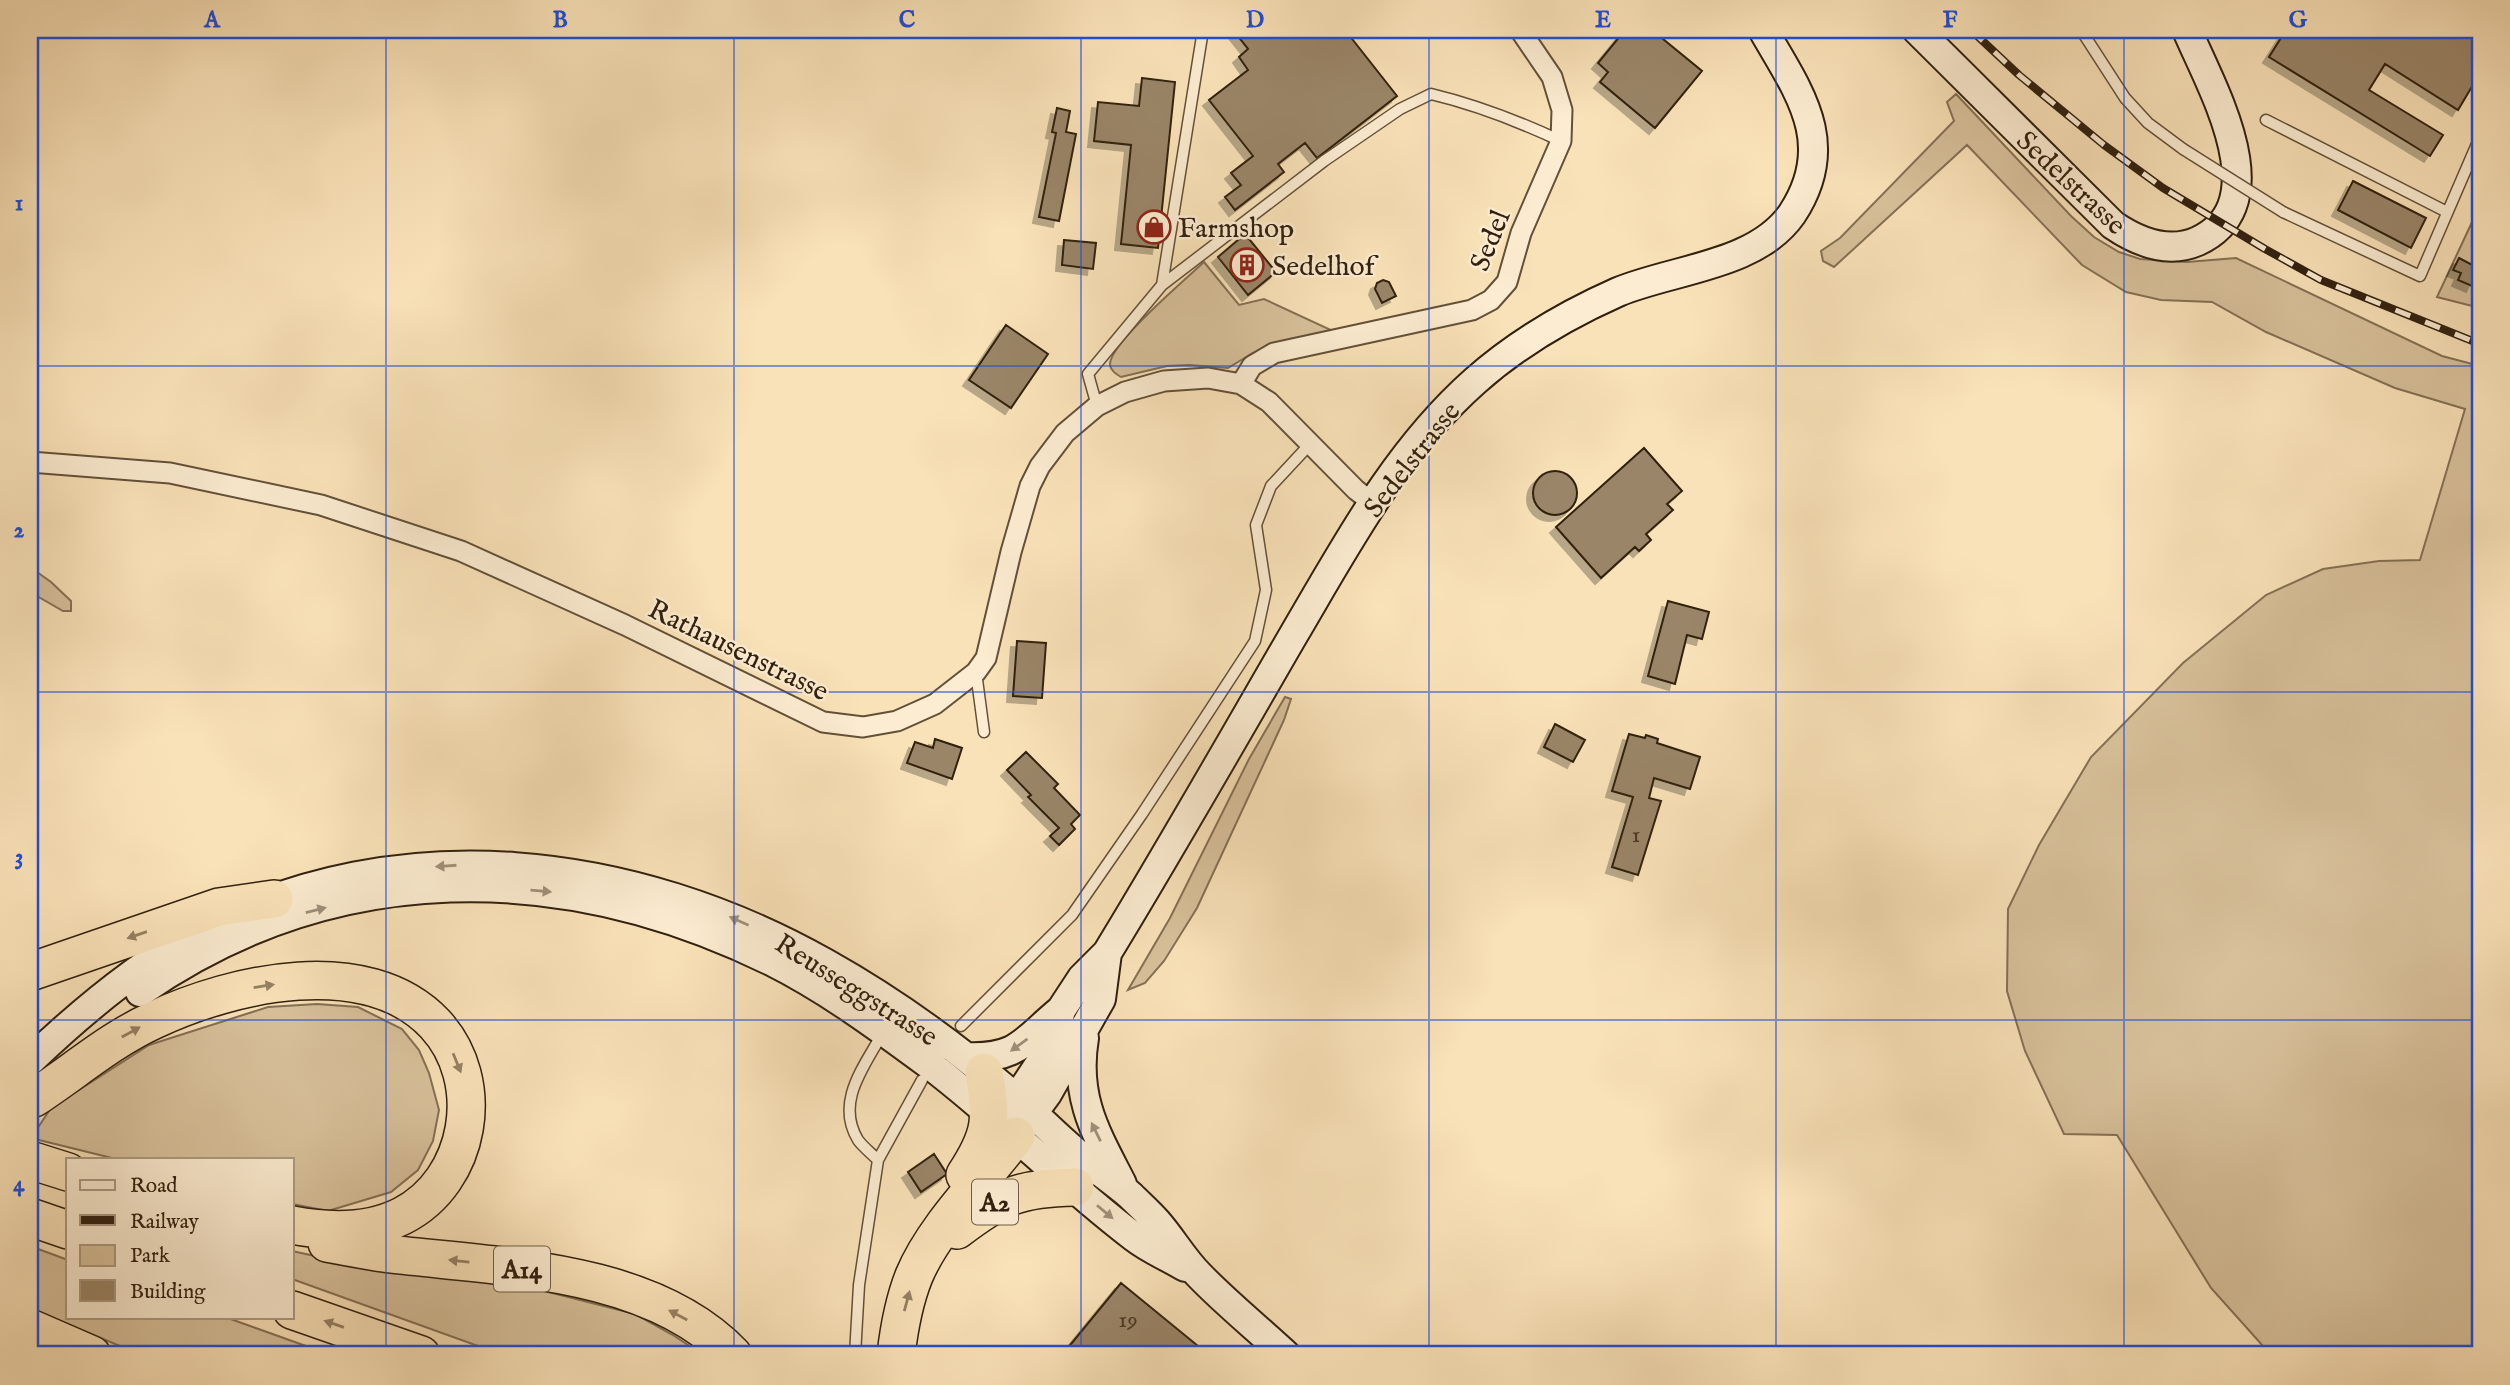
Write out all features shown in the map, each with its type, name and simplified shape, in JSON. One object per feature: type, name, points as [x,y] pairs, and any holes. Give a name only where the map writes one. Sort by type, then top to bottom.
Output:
[{"type":"highway","points":[[30,972],[219,907],[274,899]]},
{"type":"highway","points":[[32,1100],[132,1031],[176,1011],[225,994],[281,984],[320,981],[374,988],[397,998],[435,1024],[456,1058],[463,1078],[465,1121],[462,1142],[454,1163],[432,1193],[417,1207],[381,1224],[335,1230],[294,1226]]},
{"type":"highway","points":[[975,1065],[1014,1115]]},
{"type":"highway","name":"A2","points":[[896,1355],[914,1277],[928,1250],[1014,1115]]},
{"type":"highway","points":[[30,1160],[66,1171]]},
{"type":"highway","name":"A2","points":[[928,1250],[998,1201],[1039,1189],[1075,1187]]},
{"type":"highway","points":[[30,1216],[66,1229]]},
{"type":"highway","name":"A14","points":[[294,1237],[387,1253],[509,1266],[588,1280],[654,1302],[680,1315],[705,1330],[733,1355]]},
{"type":"highway","points":[[294,1311],[421,1355]]},
{"type":"highway","points":[[30,1328],[92,1355]]},
{"type":"main road","name":"Sedelstrasse","points":[[1014,1115],[1023,1089],[1052,1045],[1061,1010],[1082,978],[1107,953],[1373,503],[1434,421],[1479,378],[1535,335],[1580,310],[1635,285],[1747,250],[1766,239],[1789,217],[1805,191],[1810,174],[1813,155],[1811,123],[1801,96],[1763,30]]},
{"type":"main road","name":"Sedelstrasse","points":[[1917,30],[2113,225],[2140,240],[2164,246],[2179,246],[2202,239],[2221,223],[2232,203],[2238,176],[2233,141],[2187,30]]},
{"type":"main road","name":"Reusseggstrasse","points":[[30,1062],[97,1002],[171,948],[234,915],[274,899],[358,876],[433,867],[501,866],[601,877],[682,899],[784,941],[880,997],[975,1065]]},
{"type":"main road","name":"Reusseggstrasse","points":[[32,1100],[56,1066],[124,1004],[188,961],[251,930],[289,917],[369,897],[412,890],[467,887],[542,891],[618,904],[670,919],[773,962],[832,996],[883,1032],[1083,1159],[1127,1193],[1156,1221],[1197,1273],[1286,1355]]},
{"type":"main road","name":"Sedelstrasse","points":[[1014,1115],[1060,1072],[1086,1027],[1101,999],[1107,953]]},
{"type":"main road","points":[[975,1065],[1013,1051],[1061,1010]]},
{"type":"main road","points":[[1086,1027],[1081,1070],[1084,1102],[1093,1129],[1127,1193]]},
{"type":"main road","name":"Reusseggstrasse","points":[[1014,1115],[1075,1187],[1136,1239],[1197,1273]]},
{"type":"street","name":"Sedel","points":[[1241,384],[1252,366],[1274,353],[1472,310],[1491,300],[1507,282],[1521,233],[1561,141],[1562,110],[1552,77],[1520,30]]},
{"type":"street","name":"Rathausenstrasse","points":[[30,462],[170,473],[321,505],[461,551],[625,625],[823,722],[863,727],[897,721],[935,704],[976,672],[986,658],[1030,486],[1044,458],[1065,433],[1097,406],[1125,392],[1164,381],[1208,378],[1241,384],[1269,402],[1356,490],[1373,503]]},
{"type":"lane","points":[[1162,285],[1202,30]]},
{"type":"lane","points":[[2081,30],[2125,98],[2148,123],[2183,149],[2283,212],[2420,276],[2480,137]]},
{"type":"lane","points":[[1097,406],[1088,374],[1162,285],[1324,161],[1399,109],[1432,94],[1484,108],[1561,141]]},
{"type":"lane","points":[[2266,120],[2447,212]]},
{"type":"lane","points":[[961,1026],[1072,915],[1142,814],[1255,641],[1266,590],[1256,525],[1271,486],[1311,443]]},
{"type":"lane","points":[[976,672],[984,732]]},
{"type":"lane","points":[[878,1160],[859,1141],[849,1106],[853,1084],[883,1032]]},
{"type":"lane","points":[[855,1355],[859,1285],[878,1160],[922,1080]]},
{"type":"green space","points":[[1956,94],[2071,216],[2094,237],[2119,252],[2140,259],[2187,262],[2236,258],[2442,356],[2480,366],[2480,1355],[2271,1355],[2211,1288],[2117,1135],[2064,1134],[2025,1051],[2007,991],[2008,909],[2039,845],[2091,757],[2183,663],[2266,595],[2323,569],[2379,561],[2420,560],[2465,409],[2395,388],[2266,332],[2212,302],[2161,300],[2126,292],[2082,265],[1967,145],[1834,267],[1823,261],[1821,251],[1840,238],[1954,121],[1947,102]]},
{"type":"green space","points":[[2480,205],[2480,308],[2437,297]]},
{"type":"green space","points":[[1204,262],[1239,305],[1264,299],[1333,331],[1253,353],[1228,368],[1167,366],[1121,377],[1110,365],[1121,343]]},
{"type":"green space","points":[[30,567],[71,601],[71,611],[63,611],[30,592]]},
{"type":"green space","points":[[1285,697],[1291,699],[1284,720],[1197,908],[1164,961],[1145,983],[1128,990],[1170,918],[1249,759]]},
{"type":"green space","points":[[317,1004],[358,1007],[402,1029],[419,1050],[429,1073],[439,1110],[433,1141],[418,1170],[391,1192],[328,1211],[294,1204],[294,1158],[112,1158],[31,1138],[51,1108],[149,1045],[268,1007]]},
{"type":"green space","points":[[30,1246],[66,1259],[66,1318],[228,1318],[331,1355],[141,1355],[30,1308]]},
{"type":"green space","points":[[294,1251],[324,1258],[513,1283],[635,1314],[703,1355],[503,1355],[294,1280]]},
{"type":"building","points":[[1233,30],[1345,30],[1397,96],[1317,158],[1305,143],[1278,164],[1284,172],[1235,210],[1225,197],[1241,185],[1231,173],[1253,156],[1209,100],[1248,70],[1239,57],[1248,49]]},
{"type":"building","points":[[1625,30],[1630,30],[1639,37],[1645,30],[1652,30],[1702,71],[1655,128],[1600,82],[1608,72],[1598,63]]},
{"type":"building","points":[[2286,30],[2480,30],[2480,73],[2458,110],[2385,64],[2369,90],[2443,135],[2430,156],[2269,57]]},
{"type":"building","points":[[1142,78],[1175,82],[1158,248],[1121,244],[1131,145],[1094,141],[1098,102],[1139,106]]},
{"type":"building","points":[[1057,108],[1070,111],[1066,132],[1076,134],[1059,221],[1039,217],[1056,133],[1052,132]]},
{"type":"building","points":[[2353,181],[2426,218],[2411,248],[2338,210]]},
{"type":"building","name":"Sedelhof","points":[[1245,234],[1276,272],[1248,295],[1218,257]]},
{"type":"building","points":[[1064,240],[1096,243],[1093,269],[1062,265]]},
{"type":"building","points":[[2459,258],[2480,269],[2472,286],[2458,280],[2461,273],[2453,270]]},
{"type":"building","points":[[1383,280],[1389,282],[1396,296],[1382,303],[1375,289],[1377,283]]},
{"type":"building","points":[[1006,325],[1048,354],[1011,408],[969,380]]},
{"type":"building","points":[[1644,448],[1682,491],[1667,504],[1673,510],[1646,534],[1651,540],[1639,551],[1635,547],[1601,578],[1556,527]]},
{"type":"building","points":[[1555,471],[1570,478],[1577,493],[1570,508],[1555,515],[1540,508],[1533,493],[1540,478]]},
{"type":"building","points":[[1668,601],[1709,612],[1702,639],[1687,635],[1675,684],[1648,676]]},
{"type":"building","points":[[1017,641],[1046,643],[1042,698],[1013,696]]},
{"type":"building","points":[[1555,724],[1585,740],[1573,762],[1544,747]]},
{"type":"building","points":[[1629,734],[1645,738],[1646,735],[1658,739],[1657,743],[1700,757],[1690,789],[1654,778],[1649,798],[1661,801],[1638,875],[1612,867],[1633,797],[1612,791]]},
{"type":"building","points":[[935,739],[962,748],[952,779],[907,763],[915,742],[933,748]]},
{"type":"building","points":[[1026,752],[1058,784],[1054,788],[1080,815],[1071,824],[1075,829],[1059,845],[1050,836],[1059,828],[1028,797],[1031,795],[1007,770]]},
{"type":"building","points":[[934,1154],[947,1174],[921,1192],[908,1172]]},
{"type":"building","points":[[1121,1283],[1209,1355],[1062,1355]]},
{"type":"railway","points":[[1971,30],[2019,75],[2104,145],[2163,188],[2321,280],[2480,344]]},
{"type":"place","name":"Farmshop","points":[[1154,227]]},
{"type":"place","name":"Sedelhof","points":[[1247,265]]}]
